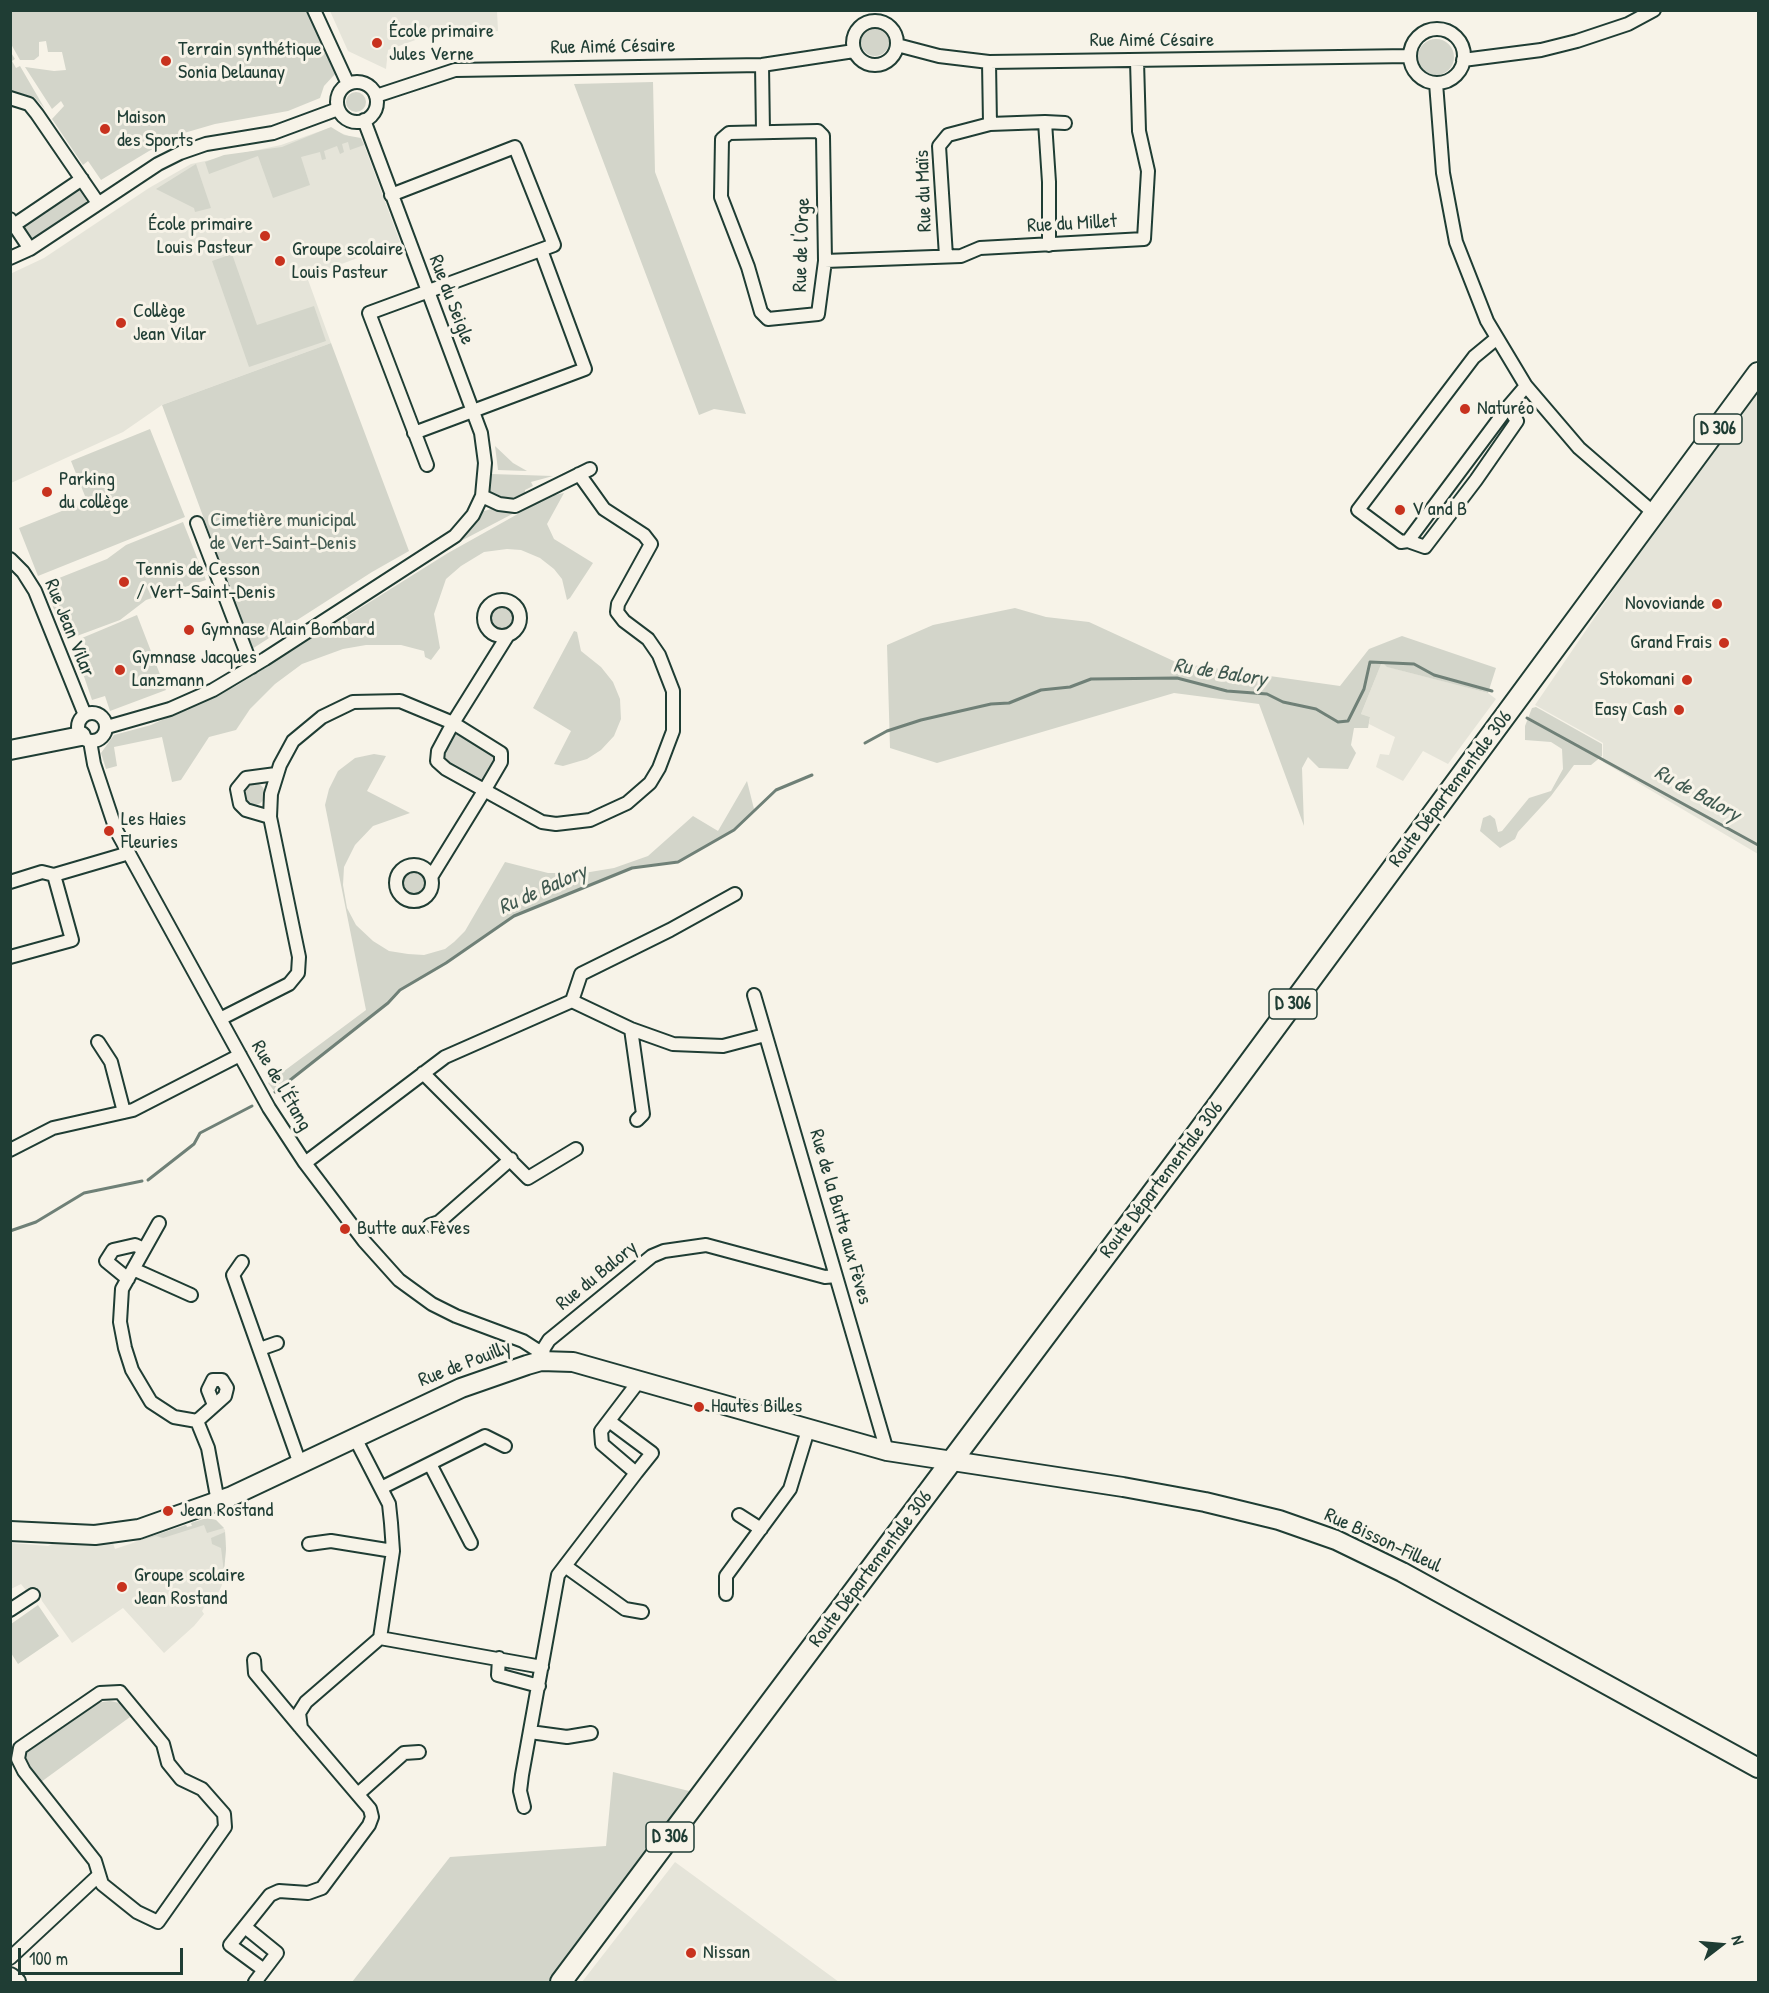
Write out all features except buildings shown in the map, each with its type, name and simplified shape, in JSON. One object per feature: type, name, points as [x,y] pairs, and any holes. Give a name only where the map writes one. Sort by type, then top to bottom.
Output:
[{"type":"main road","name":"Route Départementale 306","points":[[561,1983],[1193,1139],[1758,373]]},
{"type":"street","points":[[314,10],[348,84]]},
{"type":"street","points":[[1463,60],[1577,41],[1628,24],[1654,10]]},
{"type":"street","points":[[874,16],[894,31],[897,45],[891,59],[878,66],[863,62],[854,51],[853,37],[856,30],[874,16]]},
{"type":"street","points":[[1430,30],[1439,30],[1455,36],[1463,51],[1463,60],[1456,75],[1449,80],[1437,83],[1425,80],[1418,75],[1410,56],[1416,40],[1430,30]]},
{"type":"street","name":"Rue Aimé Césaire","points":[[897,45],[939,56],[989,62],[1410,56]]},
{"type":"street","name":"Rue Aimé Césaire","points":[[376,96],[455,70],[762,64],[854,51]]},
{"type":"street","name":"Rue du Millet","points":[[825,261],[961,256],[980,248],[1144,239],[1148,171],[1139,131],[1137,61]]},
{"type":"street","points":[[989,62],[990,124]]},
{"type":"street","points":[[762,64],[764,132]]},
{"type":"street","points":[[364,83],[376,96],[375,110],[364,120],[352,121],[338,110],[338,95],[348,84],[364,83]]},
{"type":"street","points":[[1437,83],[1443,173],[1456,242],[1470,283],[1497,338],[1526,386],[1579,448],[1655,514]]},
{"type":"street","points":[[10,98],[30,104],[98,203]]},
{"type":"street","points":[[10,258],[30,249],[98,203],[180,153],[206,144],[273,132],[338,110]]},
{"type":"street","name":"Rue du Seigle","points":[[364,120],[484,448],[482,496]]},
{"type":"street","points":[[1045,122],[1049,182],[1049,245]]},
{"type":"street","name":"Rue du Maïs","points":[[946,256],[939,146],[948,135],[990,124],[1065,123]]},
{"type":"street","name":"Rue de l'Orge","points":[[818,131],[823,136],[825,261],[818,314],[768,319],[761,312],[748,267],[721,197],[722,139],[729,133],[764,132],[818,131]]},
{"type":"street","points":[[391,195],[515,147],[554,245],[369,313],[426,465]]},
{"type":"street","points":[[30,249],[12,222],[82,179]]},
{"type":"street","points":[[414,433],[585,369],[540,250]]},
{"type":"street","points":[[1497,338],[1474,357],[1358,510],[1401,543],[1408,541],[1425,547],[1517,421],[1508,407]]},
{"type":"street","points":[[1408,541],[1526,386]]},
{"type":"street","points":[[1465,465],[1467,478],[1476,480]]},
{"type":"street","points":[[106,727],[170,709],[252,667],[455,536],[473,515],[482,496],[499,504],[515,506],[585,471],[604,509],[644,535],[651,544],[651,549],[618,604],[617,612],[624,621],[648,639],[668,672],[674,700],[673,731],[659,768],[650,783],[627,803],[590,820],[556,824],[542,822],[446,769],[437,761],[438,752],[453,723],[508,635]]},
{"type":"street","points":[[197,523],[252,667]]},
{"type":"street","name":"Rue Jean Vilar","points":[[10,559],[23,572],[35,591],[85,715]]},
{"type":"street","points":[[220,1019],[289,984],[298,973],[299,957],[270,817],[271,794],[276,774],[293,741],[304,729],[338,708],[353,702],[400,700],[453,723],[501,753],[501,762],[430,877]]},
{"type":"street","points":[[10,750],[86,738],[100,739],[106,727],[104,719],[97,714],[85,715],[79,723],[86,738]]},
{"type":"street","name":"Rue de l'Étang","points":[[86,738],[113,821],[129,853],[269,1108],[305,1163],[364,1241],[399,1280],[432,1304],[456,1316],[523,1341],[537,1350],[541,1361]]},
{"type":"street","points":[[270,817],[246,810],[240,804],[237,789],[246,778],[276,774]]},
{"type":"street","points":[[10,882],[42,872],[54,875],[129,853]]},
{"type":"street","points":[[10,957],[72,940],[54,875]]},
{"type":"street","points":[[305,1163],[445,1057],[572,1001],[581,974],[670,930],[735,894]]},
{"type":"street","name":"Rue de la Butte aux Fèves","points":[[754,995],[887,1451]]},
{"type":"street","points":[[572,1001],[631,1029],[673,1044],[723,1046],[765,1035]]},
{"type":"street","points":[[631,1029],[643,1114],[637,1120]]},
{"type":"street","points":[[98,1042],[111,1062],[124,1112]]},
{"type":"street","points":[[10,1150],[53,1128],[124,1112],[164,1096],[240,1055]]},
{"type":"street","points":[[423,1073],[528,1178],[576,1149]]},
{"type":"street","points":[[430,1225],[439,1222],[511,1159]]},
{"type":"street","points":[[159,1223],[122,1289],[120,1322],[132,1370],[151,1402],[174,1417],[197,1422]]},
{"type":"street","points":[[144,1249],[135,1245],[113,1250],[106,1262],[131,1274],[191,1295]]},
{"type":"street","name":"Rue du Balory","points":[[541,1361],[544,1348],[549,1340],[652,1256],[664,1251],[706,1245],[825,1277],[837,1276]]},
{"type":"street","points":[[242,1262],[232,1275],[300,1464]]},
{"type":"street","points":[[260,1349],[277,1343]]},
{"type":"street","name":"Rue de Pouilly","points":[[10,1531],[71,1536],[109,1534],[139,1528],[218,1503],[446,1394],[541,1361],[573,1362],[887,1451],[950,1462]]},
{"type":"street","points":[[636,1473],[602,1444],[601,1431],[639,1381]]},
{"type":"street","points":[[197,1422],[214,1405]]},
{"type":"street","points":[[524,1807],[520,1791],[558,1575],[652,1453],[609,1421]]},
{"type":"street","points":[[197,1422],[208,1448],[218,1503]]},
{"type":"street","points":[[726,1594],[726,1576],[790,1489],[808,1430]]},
{"type":"street","points":[[381,1488],[485,1436],[505,1446]]},
{"type":"street","points":[[301,1728],[299,1713],[306,1702],[380,1638],[393,1551],[388,1504],[355,1438]]},
{"type":"street","name":"Rue Bisson-Filleul","points":[[950,1462],[1204,1502],[1279,1520],[1336,1540],[1402,1572],[1758,1768]]},
{"type":"street","points":[[430,1464],[471,1543]]},
{"type":"street","points":[[739,1515],[761,1529]]},
{"type":"street","points":[[309,1544],[331,1541],[393,1551]]},
{"type":"street","points":[[565,1566],[625,1609],[642,1612]]},
{"type":"street","points":[[10,1610],[33,1595]]},
{"type":"street","points":[[380,1638],[542,1667]]},
{"type":"street","points":[[499,1658],[498,1675],[538,1686]]},
{"type":"street","points":[[254,1660],[255,1673],[358,1794],[370,1809],[372,1816],[369,1825],[322,1888],[316,1892],[279,1891],[270,1895],[230,1945],[264,1970]]},
{"type":"street","points":[[120,1692],[163,1744],[168,1763],[181,1779],[202,1789],[224,1814],[225,1827],[158,1922],[137,1912],[102,1884],[98,1876],[95,1861],[14,1759],[20,1748],[100,1693],[120,1692]]},
{"type":"street","points":[[530,1732],[567,1737],[591,1733]]},
{"type":"street","points":[[358,1794],[404,1753],[419,1752]]},
{"type":"street","points":[[10,1958],[98,1876]]},
{"type":"street","points":[[245,1927],[277,1953],[255,1983]]},
{"type":"street","points":[[10,1977],[16,1983]]},
{"type":"shaded area","name":"École primaire Jules Verne","points":[[330,11],[497,11],[498,31],[429,35],[388,50],[386,69],[348,51]]},
{"type":"shaded area","points":[[329,128],[363,142],[400,242],[307,277],[331,343],[162,405],[123,432],[11,483],[10,274],[44,258],[149,188],[191,164],[281,145]]},
{"type":"shaded area","points":[[1758,391],[1758,854],[1603,762],[1603,743],[1535,705],[1681,491]]},
{"type":"shaded area","points":[[1382,662],[1388,667],[1488,693],[1496,699],[1448,764],[1423,751],[1403,781],[1376,767],[1380,754],[1389,755],[1395,737],[1369,724],[1370,717],[1361,714]]},
{"type":"shaded area","name":"Groupe scolaire Jean Rostand","points":[[207,1518],[216,1520],[225,1530],[226,1549],[222,1585],[216,1598],[208,1600],[202,1611],[204,1614],[194,1626],[164,1653],[123,1608],[72,1643],[42,1601],[38,1589],[29,1594],[21,1584],[11,1589],[11,1543],[48,1546],[54,1543],[113,1543],[115,1549],[186,1525],[187,1527],[192,1526],[191,1523]]},
{"type":"shaded area","points":[[675,1862],[839,1982],[582,1982]]},
{"type":"green space","points":[[11,10],[308,11],[336,73],[324,86],[320,98],[288,111],[215,124],[184,133],[101,180],[88,161],[83,165],[52,119],[64,106],[61,101],[52,109],[25,67],[54,71],[66,70],[62,52],[48,52],[46,41],[39,42],[39,56],[34,60],[20,60],[11,44]]},
{"type":"green space","points":[[875,28],[885,32],[889,42],[885,52],[875,56],[865,52],[861,42],[865,32]]},
{"type":"green space","points":[[1436,39],[1449,44],[1454,57],[1449,70],[1436,75],[1423,70],[1418,57],[1423,44]]},
{"type":"green space","points":[[10,51],[15,59],[12,61],[16,68],[20,66],[45,109],[34,97],[11,91]]},
{"type":"green space","points":[[653,82],[655,172],[746,414],[714,409],[699,415],[574,84]]},
{"type":"green space","points":[[352,92],[360,92],[366,98],[366,106],[360,112],[352,112],[346,106],[346,98]]},
{"type":"green space","points":[[331,127],[344,135],[361,138],[364,145],[350,150],[348,142],[342,144],[344,152],[340,154],[337,146],[324,151],[326,159],[322,160],[320,152],[301,157],[310,185],[273,198],[258,156],[209,174],[205,162],[224,155],[282,147]]},
{"type":"green space","points":[[196,164],[211,208],[195,212],[194,208],[156,189]]},
{"type":"green space","points":[[76,187],[85,191],[87,198],[85,206],[39,236],[32,237],[25,233],[23,222]]},
{"type":"green space","points":[[232,254],[257,325],[314,306],[326,341],[249,367],[212,261]]},
{"type":"green space","name":"Cimetière municipal de Vert-Saint-Denis","points":[[331,343],[409,551],[252,649],[162,405]]},
{"type":"green space","points":[[150,429],[185,517],[38,576],[19,528],[87,501],[71,461]]},
{"type":"green space","points":[[495,446],[513,463],[527,471],[498,470]]},
{"type":"green space","points":[[491,474],[553,476],[531,482],[533,486],[525,490],[525,494],[507,500],[490,493]]},
{"type":"green space","points":[[564,493],[547,524],[554,539],[593,563],[567,600],[562,579],[540,558],[521,550],[484,552],[461,566],[446,579],[434,614],[440,648],[431,660],[425,657],[424,651],[401,645],[366,645],[343,649],[302,664],[275,684],[250,709],[236,730],[209,737],[181,780],[172,782],[162,737],[114,747],[117,766],[106,769],[101,753],[114,735],[151,725],[236,686],[448,553],[550,496]]},
{"type":"green space","points":[[494,508],[518,511],[459,542],[481,512]]},
{"type":"green space","name":"Tennis de Cesson / Vert-Saint-Denis","points":[[183,522],[206,580],[146,600],[120,620],[66,640],[44,584],[107,559],[126,545]]},
{"type":"green space","points":[[502,607],[510,610],[513,618],[510,626],[502,629],[494,626],[491,618],[494,610]]},
{"type":"green space","points":[[1015,608],[1046,617],[1089,622],[1178,663],[1340,686],[1369,649],[1402,636],[1496,668],[1488,693],[1387,667],[1382,662],[1361,714],[1370,717],[1368,728],[1354,728],[1351,745],[1356,753],[1348,769],[1319,768],[1308,757],[1302,768],[1304,826],[1259,704],[1174,693],[937,763],[890,748],[887,645],[933,625]]},
{"type":"green space","name":"Gymnase Jacques Lanzmann","points":[[137,615],[166,690],[110,711],[105,696],[92,700],[75,650],[86,647],[82,638]]},
{"type":"green space","points":[[574,631],[577,632],[581,651],[601,667],[613,682],[620,699],[621,719],[614,736],[601,750],[587,759],[563,766],[554,764],[571,731],[533,708]]},
{"type":"green space","points":[[1536,707],[1602,744],[1602,756],[1591,765],[1574,765],[1551,796],[1518,832],[1515,839],[1500,848],[1480,831],[1483,818],[1490,815],[1495,819],[1498,832],[1502,831],[1529,798],[1551,791],[1563,769],[1562,749],[1551,742],[1525,740],[1525,726],[1532,708]]},
{"type":"green space","points":[[459,734],[495,757],[496,761],[481,783],[451,768],[444,760],[445,751],[455,735]]},
{"type":"green space","points":[[374,754],[386,756],[367,791],[410,813],[373,826],[355,845],[344,867],[343,885],[347,908],[356,925],[373,941],[389,951],[408,954],[424,955],[445,949],[454,942],[465,931],[505,862],[548,873],[584,873],[614,868],[648,856],[693,816],[718,831],[747,781],[754,809],[734,830],[678,862],[632,868],[514,916],[446,963],[400,990],[388,1003],[275,1092],[268,1083],[366,1010],[325,805],[329,789],[338,771],[355,758]]},
{"type":"green space","points":[[254,783],[262,786],[265,794],[262,802],[254,805],[246,802],[243,794],[246,786]]},
{"type":"green space","points":[[414,873],[421,876],[424,883],[421,890],[414,893],[407,890],[404,883],[407,876]]},
{"type":"green space","points":[[207,1518],[216,1520],[224,1528],[207,1533],[204,1525],[163,1538],[156,1536],[131,1543],[186,1525],[187,1527],[192,1526],[191,1523]]},
{"type":"green space","points":[[225,1532],[224,1572],[221,1548],[212,1544],[211,1538]]},
{"type":"green space","points":[[38,1605],[59,1636],[18,1664],[11,1653],[11,1624]]},
{"type":"green space","points":[[110,1701],[120,1703],[130,1717],[41,1782],[25,1762],[25,1755],[32,1746],[96,1703]]},
{"type":"green space","points":[[613,1772],[697,1793],[551,1982],[352,1982],[450,1857],[606,1846]]},
{"type":"waterway","name":"Ru de Balory","points":[[865,743],[887,731],[921,720],[991,704],[1009,703],[1041,690],[1070,687],[1091,679],[1177,678],[1227,691],[1267,694],[1283,702],[1316,709],[1338,722],[1348,721],[1364,689],[1370,662],[1414,664],[1434,675],[1492,691]]},
{"type":"waterway","name":"Ru de Balory","points":[[1527,718],[1758,845]]},
{"type":"waterway","name":"Ru de Balory","points":[[275,1092],[388,1003],[400,990],[446,963],[514,916],[632,868],[678,862],[734,830],[776,790],[812,775]]},
{"type":"waterway","name":"Ru de Balory","points":[[148,1180],[194,1144],[200,1133],[252,1106]]},
{"type":"waterway","name":"Ru de Balory","points":[[10,1231],[36,1222],[84,1193],[142,1181]]},
{"type":"place","name":"École primaire Jules Verne","points":[[377,43]]},
{"type":"place","name":"Terrain synthétique Sonia Delaunay","points":[[166,61]]},
{"type":"place","name":"Maison des Sports","points":[[105,129]]},
{"type":"place","name":"École primaire Louis Pasteur","points":[[265,236]]},
{"type":"place","name":"Groupe scolaire Louis Pasteur","points":[[280,261]]},
{"type":"place","name":"Collège Jean Vilar","points":[[121,323]]},
{"type":"place","name":"Naturéo","points":[[1465,409]]},
{"type":"place","name":"Parking du collège","points":[[47,492]]},
{"type":"place","name":"V and B","points":[[1400,510]]},
{"type":"place","name":"Tennis de Cesson / Vert-Saint-Denis","points":[[124,582]]},
{"type":"place","name":"Novoviande","points":[[1717,604]]},
{"type":"place","name":"Gymnase Alain Bombard","points":[[189,630]]},
{"type":"place","name":"Grand Frais","points":[[1724,643]]},
{"type":"place","name":"Gymnase Jacques Lanzmann","points":[[120,670]]},
{"type":"place","name":"Stokomani","points":[[1687,680]]},
{"type":"place","name":"Easy Cash","points":[[1679,710]]},
{"type":"place","name":"Les Haies Fleuries","points":[[109,831]]},
{"type":"place","name":"Butte aux Fèves","points":[[345,1229]]},
{"type":"place","name":"Hautes Billes","points":[[699,1407]]},
{"type":"place","name":"Jean Rostand","points":[[168,1511]]},
{"type":"place","name":"Groupe scolaire Jean Rostand","points":[[122,1587]]},
{"type":"place","name":"Nissan","points":[[691,1953]]}]
